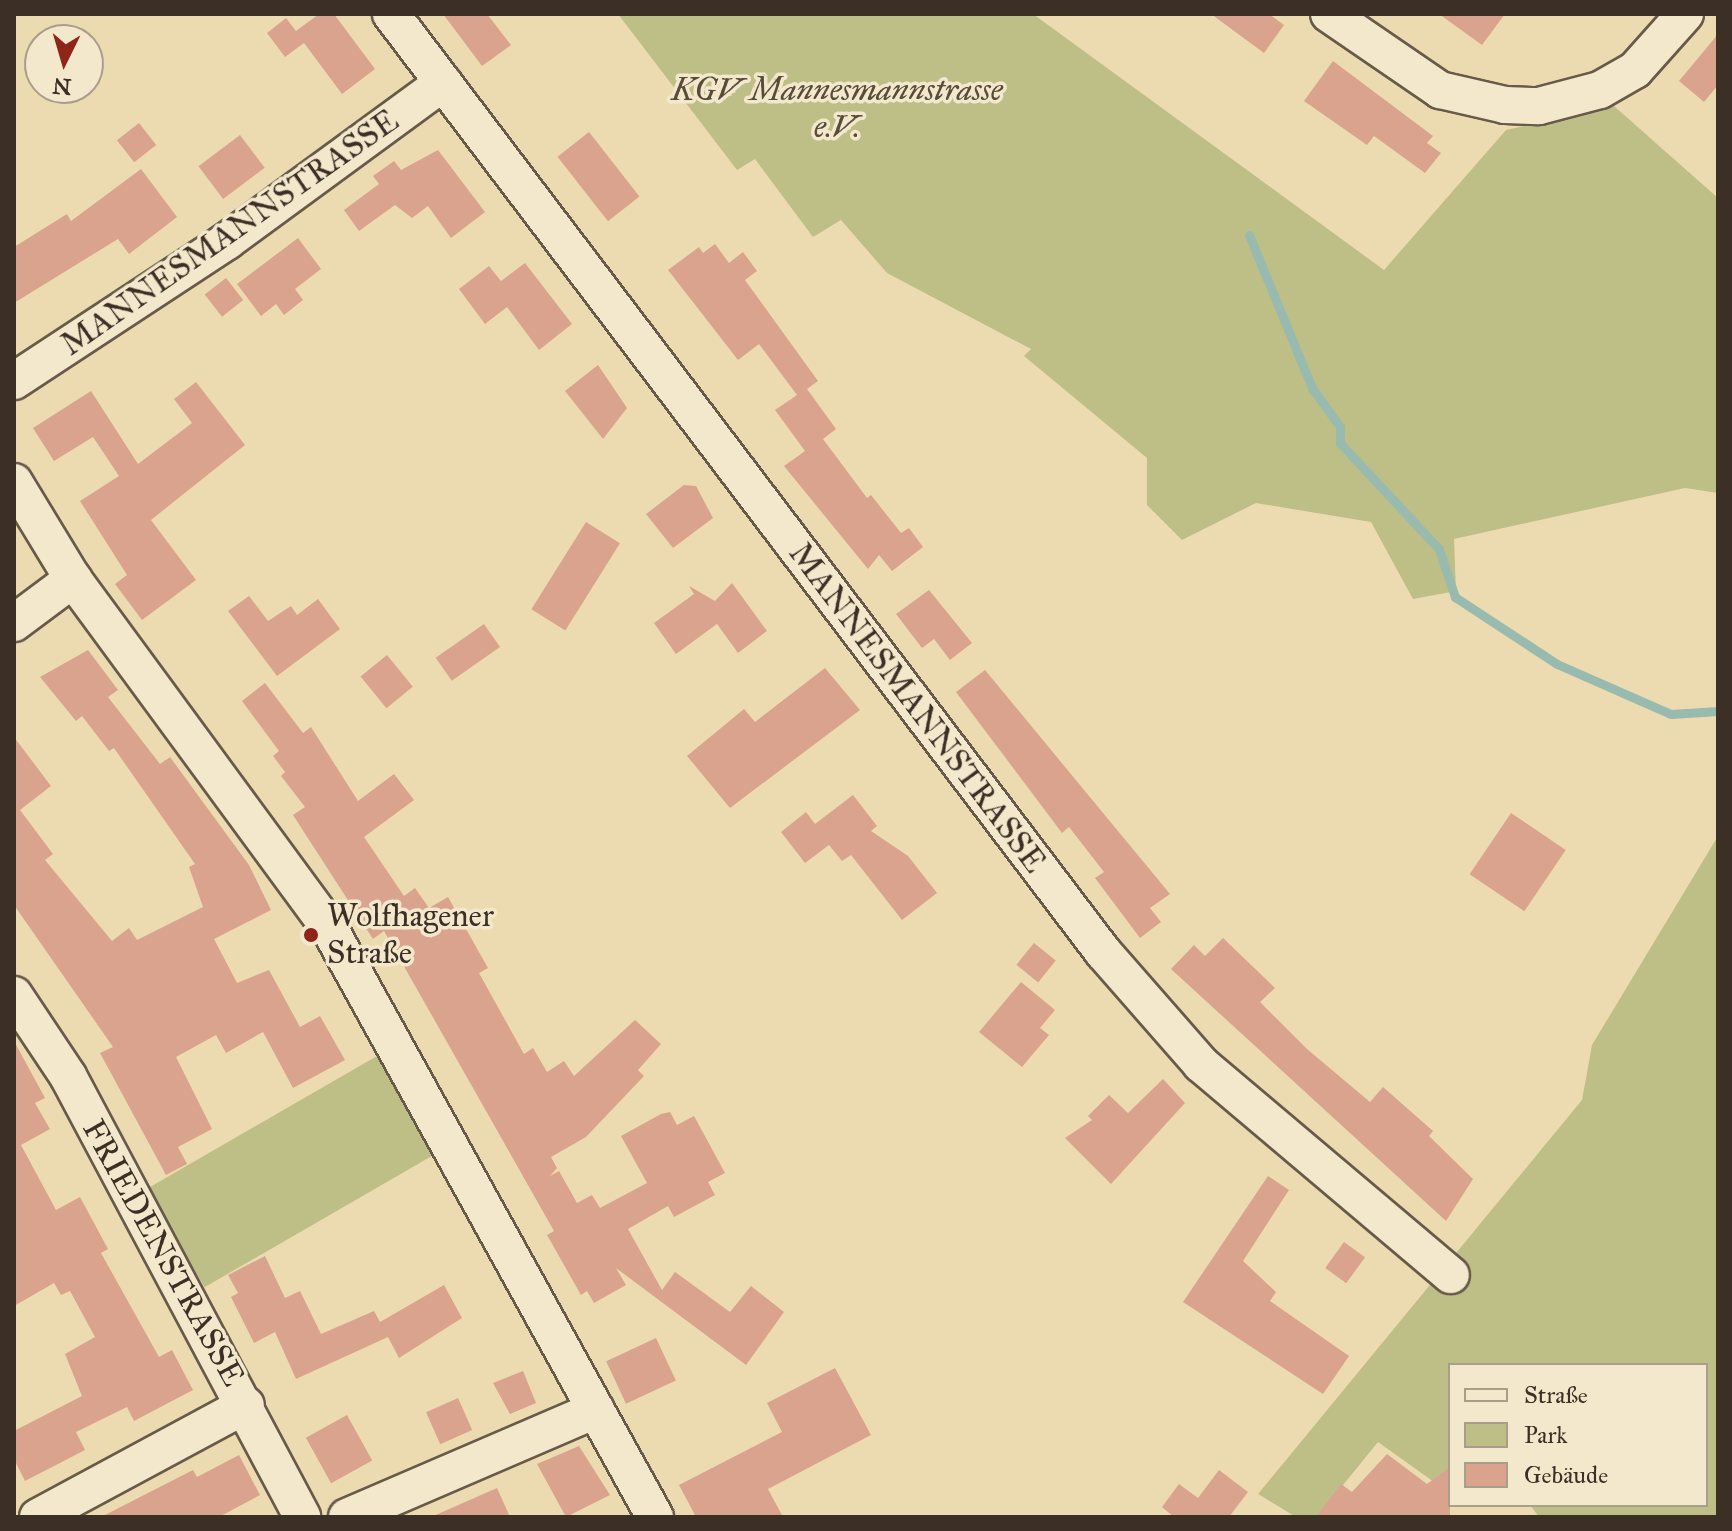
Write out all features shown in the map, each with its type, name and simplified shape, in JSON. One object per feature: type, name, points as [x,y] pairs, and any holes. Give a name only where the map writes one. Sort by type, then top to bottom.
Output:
[{"type":"street","name":"MANNESMANNSTRASSE","points":[[391,14],[1103,952],[1201,1064],[1451,1275]]},
{"type":"street","points":[[1329,14],[1440,90],[1505,105],[1539,106],[1600,90],[1635,70],[1685,14]]},
{"type":"street","name":"MANNESMANNSTRASSE","points":[[14,381],[227,241],[443,83]]},
{"type":"street","points":[[14,482],[73,579],[328,926],[655,1517]]},
{"type":"street","points":[[14,623],[73,579]]},
{"type":"street","name":"FRIEDENSTRASSE","points":[[14,995],[68,1076],[246,1405],[302,1517]]},
{"type":"street","points":[[38,1517],[246,1405]]},
{"type":"street","points":[[347,1517],[596,1410]]},
{"type":"green space","name":"KGV Mannesmannstrasse e.V.","points":[[618,14],[1033,14],[1384,270],[1506,130],[1614,106],[1718,198],[1718,493],[1685,488],[1454,539],[1456,591],[1413,599],[1371,522],[1256,503],[1182,540],[1147,505],[1147,458],[1024,356],[1031,349],[887,273],[841,220],[813,237],[755,159],[737,170]]},
{"type":"green space","points":[[1718,836],[1718,1517],[1539,1517],[1532,1507],[1708,1507],[1708,1363],[1448,1363],[1448,1472],[1434,1482],[1378,1442],[1317,1517],[1296,1517],[1258,1494],[1582,1100],[1592,1045]]},
{"type":"green space","points":[[377,1056],[434,1155],[205,1287],[148,1188]]},
{"type":"building","points":[[319,14],[334,14],[375,69],[342,94],[304,43],[285,57],[267,33],[286,18],[296,31]]},
{"type":"building","points":[[443,14],[487,14],[511,45],[482,66]]},
{"type":"building","points":[[1211,14],[1269,14],[1284,25],[1264,53]]},
{"type":"building","points":[[1439,14],[1505,14],[1482,45]]},
{"type":"building","points":[[1718,34],[1718,85],[1704,102],[1679,81]]},
{"type":"building","points":[[1333,61],[1433,136],[1427,143],[1441,153],[1425,173],[1374,136],[1367,145],[1304,101]]},
{"type":"building","points":[[139,123],[156,145],[134,162],[117,140]]},
{"type":"building","points":[[589,132],[639,197],[608,221],[557,157]]},
{"type":"building","points":[[240,135],[265,168],[223,199],[198,166]]},
{"type":"building","points":[[438,150],[485,212],[451,238],[428,206],[412,218],[395,205],[359,231],[344,210],[379,184],[373,176],[394,161],[401,170]]},
{"type":"building","points":[[141,169],[177,217],[129,254],[118,239],[14,303],[14,247],[67,214],[71,221]]},
{"type":"building","points":[[298,238],[321,269],[295,289],[303,300],[284,315],[276,304],[261,316],[237,284]]},
{"type":"building","points":[[715,244],[729,263],[743,252],[757,271],[745,280],[818,381],[807,389],[836,429],[823,439],[867,498],[871,495],[901,533],[909,528],[923,547],[892,571],[879,555],[868,569],[784,466],[805,451],[775,410],[797,395],[759,344],[738,360],[668,270],[699,247],[703,253]]},
{"type":"building","points":[[525,263],[572,324],[539,350],[507,307],[485,324],[459,289],[489,266],[501,281]]},
{"type":"building","points":[[226,278],[243,300],[222,317],[205,295]]},
{"type":"building","points":[[598,365],[627,408],[603,439],[565,391]]},
{"type":"building","points":[[196,382],[245,445],[151,520],[196,580],[142,620],[115,584],[127,575],[80,501],[119,476],[93,437],[54,461],[33,428],[91,391],[138,464],[192,423],[174,399]]},
{"type":"building","points":[[684,485],[696,486],[713,518],[673,548],[646,514]]},
{"type":"building","points":[[586,522],[620,543],[565,631],[531,609]]},
{"type":"building","points":[[732,583],[767,631],[738,653],[717,624],[676,654],[654,623],[694,594],[689,586],[715,601]]},
{"type":"building","points":[[929,590],[972,643],[950,660],[934,639],[922,648],[896,614]]},
{"type":"building","points":[[249,596],[268,621],[291,606],[297,615],[318,599],[340,629],[277,676],[228,611]]},
{"type":"building","points":[[484,624],[500,647],[452,681],[436,658]]},
{"type":"building","points":[[88,650],[118,690],[108,697],[160,764],[170,757],[249,865],[271,910],[214,939],[237,983],[269,970],[300,1027],[320,1016],[345,1060],[293,1088],[263,1032],[226,1053],[216,1035],[176,1057],[212,1129],[178,1147],[187,1164],[166,1175],[100,1053],[113,1047],[14,905],[14,737],[51,786],[20,810],[53,854],[45,860],[112,941],[129,928],[137,940],[203,907],[189,867],[195,864],[114,748],[109,751],[82,716],[76,721],[40,677]]},
{"type":"building","points":[[387,655],[413,687],[386,708],[361,676]]},
{"type":"building","points":[[825,668],[860,710],[730,808],[687,756],[744,709],[755,722]]},
{"type":"building","points":[[985,670],[1170,894],[1150,908],[1161,922],[1140,938],[1095,878],[1104,872],[1069,827],[1062,833],[956,692]]},
{"type":"building","points":[[265,683],[303,733],[311,727],[358,801],[394,774],[414,800],[364,837],[404,896],[415,888],[429,908],[448,897],[488,968],[479,973],[524,1054],[533,1048],[547,1072],[564,1061],[574,1076],[635,1020],[661,1044],[638,1070],[644,1076],[586,1137],[551,1157],[557,1168],[550,1176],[559,1171],[577,1203],[592,1195],[600,1208],[647,1183],[621,1136],[661,1114],[670,1112],[677,1125],[694,1116],[725,1173],[708,1182],[715,1195],[674,1217],[668,1206],[628,1229],[662,1290],[675,1272],[730,1312],[751,1286],[784,1312],[746,1365],[616,1268],[626,1285],[594,1303],[587,1291],[581,1295],[547,1235],[554,1231],[384,931],[373,939],[293,815],[305,807],[281,776],[285,772],[273,756],[279,751],[242,701]]},
{"type":"building","points":[[853,795],[877,826],[871,831],[908,856],[937,893],[902,920],[851,855],[842,861],[829,845],[805,863],[781,832],[806,812],[815,824]]},
{"type":"building","points":[[1511,813],[1566,850],[1524,911],[1470,874]]},
{"type":"building","points":[[1223,938],[1275,988],[1260,1002],[1307,1049],[1370,1102],[1383,1087],[1433,1131],[1429,1136],[1473,1179],[1446,1221],[1171,969],[1194,945],[1205,956]]},
{"type":"building","points":[[1034,943],[1056,961],[1038,982],[1016,965]]},
{"type":"building","points":[[1021,982],[1055,1010],[1040,1028],[1049,1035],[1022,1067],[979,1032]]},
{"type":"building","points":[[14,1041],[45,1098],[35,1103],[50,1129],[21,1145],[56,1210],[80,1197],[108,1249],[101,1253],[159,1357],[172,1350],[193,1390],[134,1421],[127,1407],[76,1432],[85,1450],[25,1481],[14,1459],[14,1431],[82,1396],[65,1354],[95,1337],[70,1291],[61,1295],[54,1283],[14,1306]]},
{"type":"building","points":[[1163,1079],[1185,1103],[1111,1184],[1065,1138],[1092,1120],[1088,1116],[1109,1095],[1128,1113]]},
{"type":"building","points":[[1268,1176],[1289,1190],[1243,1261],[1276,1292],[1270,1301],[1349,1356],[1323,1394],[1183,1302]]},
{"type":"building","points":[[1344,1242],[1365,1257],[1346,1283],[1325,1268]]},
{"type":"building","points":[[265,1256],[285,1298],[300,1291],[321,1334],[374,1311],[380,1322],[444,1285],[462,1318],[399,1358],[388,1337],[296,1379],[275,1332],[254,1343],[231,1297],[238,1293],[228,1275]]},
{"type":"building","points":[[656,1338],[676,1381],[626,1404],[606,1361]]},
{"type":"building","points":[[835,1368],[871,1435],[768,1489],[783,1517],[696,1517],[679,1485],[782,1432],[767,1403]]},
{"type":"building","points":[[523,1371],[536,1403],[510,1414],[493,1383]]},
{"type":"building","points":[[458,1398],[472,1430],[440,1444],[426,1412]]},
{"type":"building","points":[[347,1415],[372,1460],[331,1483],[306,1438]]},
{"type":"building","points":[[579,1446],[610,1495],[566,1517],[537,1464]]},
{"type":"building","points":[[1387,1454],[1427,1484],[1448,1468],[1450,1517],[1316,1517],[1341,1484],[1352,1492]]},
{"type":"building","points":[[239,1455],[260,1495],[219,1517],[101,1517],[193,1470],[197,1477]]},
{"type":"building","points":[[1219,1470],[1248,1492],[1229,1517],[1174,1517],[1162,1507],[1179,1484],[1198,1498]]},
{"type":"building","points":[[497,1488],[510,1517],[431,1517]]},
{"type":"waterway","points":[[1249,235],[1312,388],[1340,427],[1340,443],[1439,549],[1455,597],[1557,664],[1671,714],[1718,711]]},
{"type":"place","name":"Wolfhagener Straße","points":[[311,935]]}]
